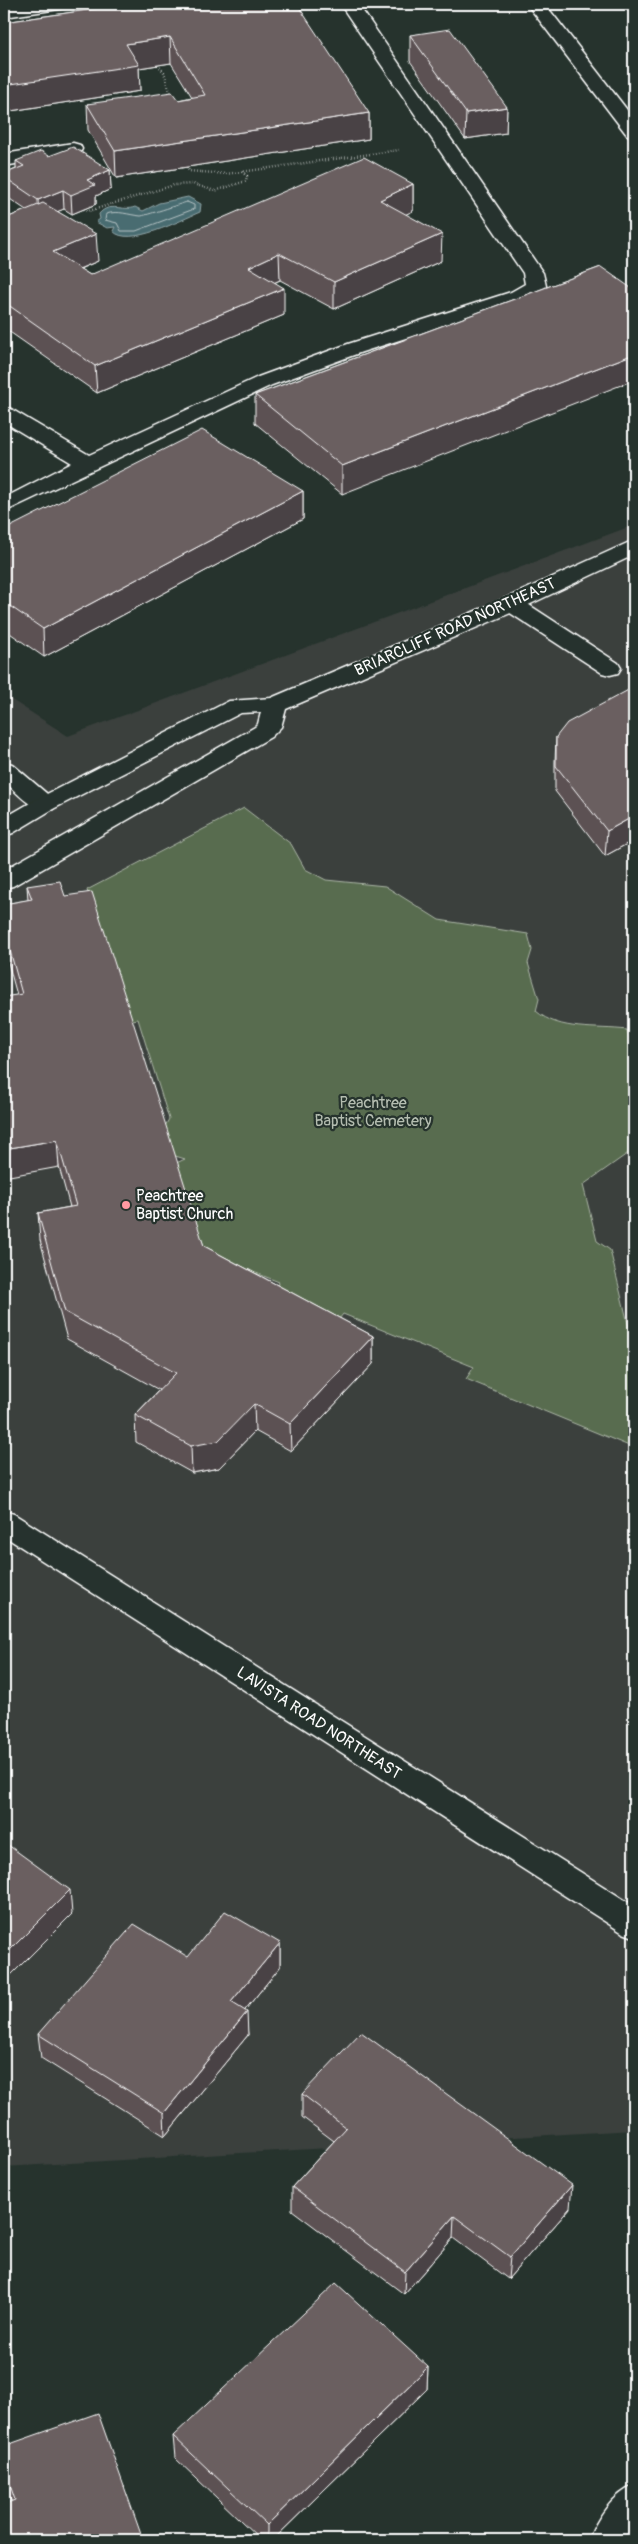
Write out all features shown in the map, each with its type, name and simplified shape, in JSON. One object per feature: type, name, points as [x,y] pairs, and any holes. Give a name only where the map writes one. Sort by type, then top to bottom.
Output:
[{"type":"street","points":[[4,12],[59,4]]},
{"type":"street","points":[[4,506],[88,463],[265,381],[425,325],[518,296],[536,286],[533,273],[348,4]]},
{"type":"street","points":[[536,4],[634,131]]},
{"type":"street","points":[[4,160],[73,149]]},
{"type":"street","points":[[4,413],[88,463]]},
{"type":"street","name":"BRIARCLIFF ROAD NORTHEAST","points":[[4,828],[46,804],[236,706],[275,706],[512,604],[634,547]]},
{"type":"street","points":[[512,604],[610,668]]},
{"type":"street","points":[[4,880],[264,732],[268,727],[275,706]]},
{"type":"street","points":[[4,769],[46,804]]},
{"type":"street","name":"LAVISTA ROAD NORTHEAST","points":[[4,1522],[634,1923]]},
{"type":"street","points":[[606,2540],[634,2504]]},
{"type":"path","points":[[158,65],[164,72],[172,96],[168,100]]},
{"type":"path","points":[[187,167],[189,171],[226,174],[444,143]]},
{"type":"path","points":[[84,209],[89,211],[174,184],[193,184],[215,191],[246,181],[247,176],[242,171]]},
{"type":"shaded area","points":[[634,525],[634,2130],[4,2167],[4,695],[68,736]]},
{"type":"green space","name":"Peachtree Baptist Cemetery","points":[[244,808],[291,844],[305,869],[326,880],[385,886],[439,920],[528,934],[532,950],[528,963],[539,999],[536,1011],[546,1018],[567,1025],[627,1030],[634,1052],[634,1149],[583,1185],[597,1241],[610,1250],[634,1348],[634,1448],[466,1379],[474,1367],[343,1314],[336,1323],[269,1296],[279,1282],[256,1273],[246,1279],[219,1262],[205,1249],[197,1231],[196,1219],[185,1212],[172,1165],[185,1159],[172,1155],[163,1130],[169,1119],[138,1019],[127,1021],[87,890]]},
{"type":"water","points":[[188,197],[201,204],[200,212],[142,235],[120,235],[113,231],[115,227],[107,228],[96,222],[100,219],[99,214],[108,208],[135,207],[143,211],[159,203]]},
{"type":"building","points":[[129,4],[297,4],[369,113],[115,151],[87,104],[172,92],[178,100],[205,95],[170,37],[126,44],[139,65],[4,85],[4,22]]},
{"type":"building","points":[[450,29],[507,107],[466,113],[410,35]]},
{"type":"building","points":[[73,147],[110,170],[87,180],[95,185],[71,195],[63,190],[38,200],[4,177],[4,174],[24,166],[16,161],[41,151],[49,156]]},
{"type":"building","points":[[364,157],[413,184],[380,200],[442,234],[334,282],[279,253],[249,267],[284,288],[95,366],[4,302],[4,219],[43,203],[96,234],[53,252],[90,275]]},
{"type":"building","points":[[601,267],[634,290],[634,354],[342,466],[255,395]]},
{"type":"building","points":[[202,430],[303,491],[43,629],[4,602],[4,530]]},
{"type":"building","points":[[634,687],[634,816],[607,831],[556,766],[556,737],[567,723]]},
{"type":"building","name":"Peachtree Baptist Church","points":[[60,881],[65,896],[92,892],[204,1246],[373,1336],[290,1424],[254,1404],[218,1441],[191,1446],[135,1415],[176,1373],[65,1312],[38,1213],[76,1206],[57,1140],[4,1149],[4,997],[22,994],[4,929],[4,904],[32,899],[27,886]]},
{"type":"building","points":[[4,1842],[70,1890],[4,1956]]},
{"type":"building","points":[[225,1911],[280,1943],[231,2002],[247,2012],[164,2113],[38,2034],[134,1924],[188,1957]]},
{"type":"building","points":[[361,2032],[572,2185],[510,2257],[454,2216],[405,2272],[292,2187],[346,2128],[302,2094]]},
{"type":"building","points":[[336,2283],[428,2367],[267,2525],[173,2436]]},
{"type":"building","points":[[98,2413],[143,2540],[4,2540],[4,2504],[15,2500],[4,2467],[4,2446]]},
{"type":"place","name":"Peachtree Baptist Church","points":[[126,1205]]}]
